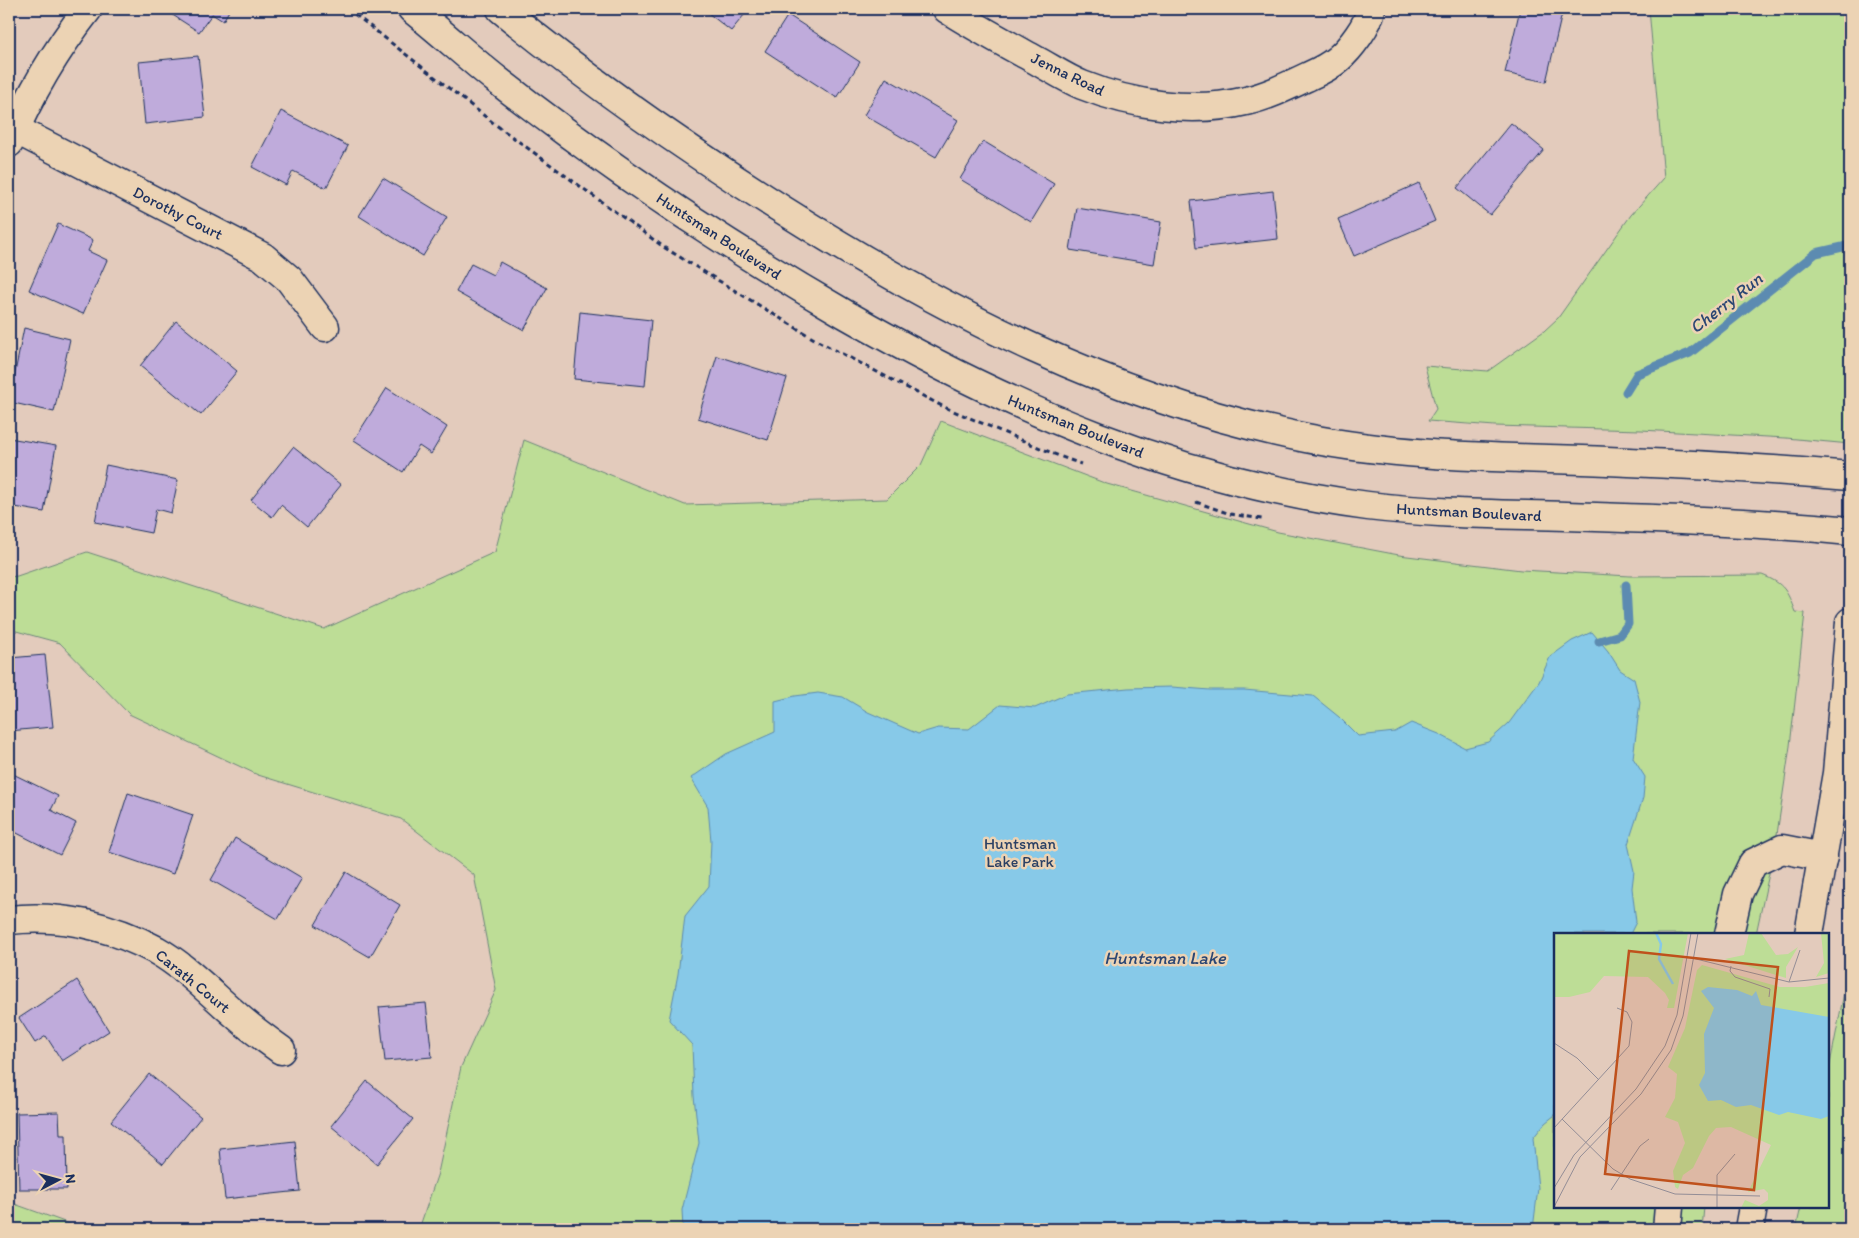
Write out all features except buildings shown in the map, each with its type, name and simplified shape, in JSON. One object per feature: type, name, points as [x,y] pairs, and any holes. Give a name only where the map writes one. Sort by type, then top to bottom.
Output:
[{"type":"street","points":[[11,133],[52,57],[88,9]]},
{"type":"street","name":"Huntsman Boulevard","points":[[412,9],[497,79],[595,152],[695,222],[798,287],[903,347],[992,392],[1093,436],[1158,459],[1227,479],[1298,495],[1370,506],[1458,513],[1780,524],[1850,531]]},
{"type":"street","points":[[501,9],[628,106],[726,174],[827,238],[930,297],[1016,341],[1105,380],[1175,405],[1241,424],[1308,438],[1377,449],[1462,456],[1609,461],[1850,476]]},
{"type":"street","name":"Jenna Road","points":[[947,9],[978,29],[1081,84],[1117,97],[1154,105],[1198,107],[1244,101],[1281,90],[1314,74],[1338,58],[1355,40],[1370,15],[1371,9]]},
{"type":"street","name":"Dorothy Court","points":[[11,133],[263,257],[289,279],[325,327]]},
{"type":"street","points":[[1809,933],[1837,773],[1850,622]]},
{"type":"street","points":[[1729,933],[1738,894],[1753,863],[1782,849],[1823,857]]},
{"type":"street","name":"Carath Court","points":[[9,920],[45,919],[88,923],[118,932],[157,951],[192,976],[237,1016],[281,1050]]},
{"type":"street","points":[[1666,1229],[1669,1208]]},
{"type":"street","points":[[1749,1229],[1753,1208]]},
{"type":"green space","points":[[1649,9],[1850,9],[1850,444],[1786,438],[1641,430],[1495,426],[1428,421],[1436,409],[1425,366],[1488,371],[1544,331],[1558,318],[1631,215],[1664,178]]},
{"type":"green space","name":"Huntsman Lake Park","points":[[941,421],[1107,484],[1278,532],[1399,555],[1521,570],[1630,576],[1762,575],[1780,585],[1790,599],[1795,612],[1805,613],[1790,746],[1776,841],[1756,933],[1554,933],[1554,1208],[1704,1208],[1702,1229],[419,1229],[438,1173],[461,1067],[496,990],[474,875],[401,819],[258,775],[129,714],[60,643],[9,629],[9,577],[87,552],[324,629],[495,552],[524,440],[685,505],[887,499],[921,465]]},
{"type":"green space","points":[[1850,963],[1850,1229],[1796,1229],[1801,1208],[1829,1208],[1829,1069]]},
{"type":"green space","points":[[9,1202],[84,1229],[9,1229]]},
{"type":"water","name":"Huntsman Lake","points":[[1592,632],[1608,651],[1620,670],[1634,679],[1640,702],[1633,758],[1645,777],[1643,798],[1628,844],[1634,871],[1632,888],[1636,922],[1630,933],[1554,933],[1554,1116],[1545,1123],[1533,1138],[1538,1188],[1533,1229],[683,1229],[682,1210],[699,1143],[694,1096],[692,1045],[669,1020],[678,974],[685,916],[709,886],[711,841],[708,807],[691,778],[726,754],[775,732],[775,701],[818,693],[843,697],[868,712],[918,734],[938,728],[969,729],[1000,705],[1035,708],[1067,694],[1128,688],[1172,687],[1244,690],[1313,696],[1339,717],[1358,736],[1395,732],[1411,723],[1439,734],[1465,748],[1488,742],[1509,723],[1539,682],[1550,657],[1572,641]]},
{"type":"waterway","name":"Cherry Run","points":[[1626,392],[1637,374],[1690,353],[1816,253],[1847,246],[1850,249]]},
{"type":"waterway","points":[[1599,641],[1620,635],[1628,624],[1626,585]]}]
